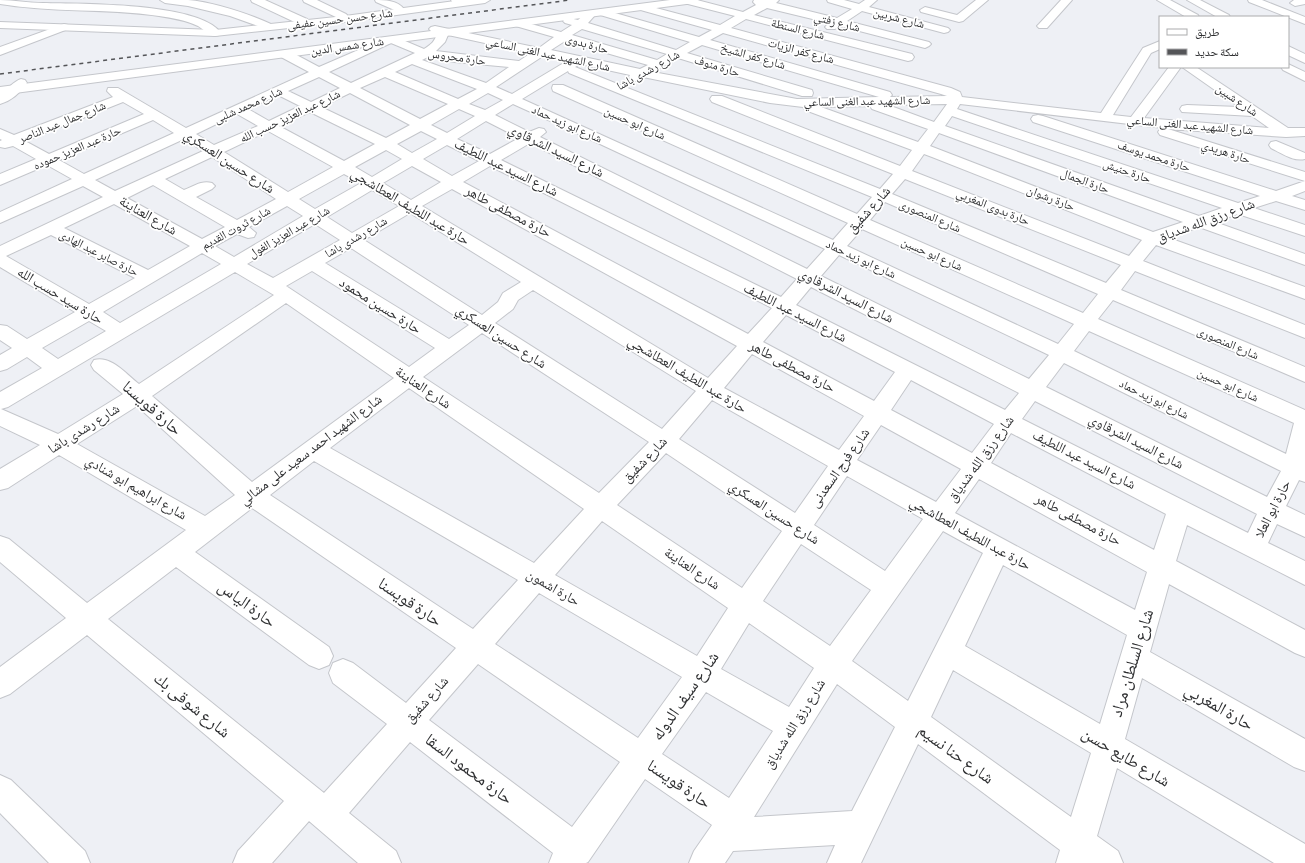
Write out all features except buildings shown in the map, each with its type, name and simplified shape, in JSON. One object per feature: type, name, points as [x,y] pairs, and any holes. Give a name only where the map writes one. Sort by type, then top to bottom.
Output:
[{"type":"street","points":[[156,0],[220,3],[266,26]]},
{"type":"street","points":[[104,29],[141,10],[171,0]]},
{"type":"street","points":[[256,0],[304,22]]},
{"type":"street","points":[[308,0],[344,18]]},
{"type":"street","points":[[380,0],[399,9]]},
{"type":"street","name":"شارع حسن حسين عفيفى","points":[[344,18],[458,0]]},
{"type":"street","name":"شارع حسن حسين عفيفى","points":[[0,25],[214,32],[344,18],[484,0]]},
{"type":"street","name":"شارع شمس الدين","points":[[0,86],[19,86],[285,54],[660,0]]},
{"type":"street","name":"شارع شمس الدين","points":[[0,91],[19,86],[691,0]]},
{"type":"street","name":"شارع السنطة","points":[[691,0],[743,16],[908,57]]},
{"type":"street","name":"شارع زفتي","points":[[750,0],[770,2],[838,22],[925,44]]},
{"type":"street","name":"شارع شربين","points":[[832,0],[944,30]]},
{"type":"street","points":[[731,91],[872,0]]},
{"type":"street","points":[[965,0],[980,2]]},
{"type":"street","points":[[1043,26],[1067,0]]},
{"type":"street","points":[[1162,0],[1192,16]]},
{"type":"street","points":[[1192,0],[1223,16]]},
{"type":"street","points":[[1253,0],[1305,21]]},
{"type":"street","points":[[4,2],[141,10],[186,19],[214,32]]},
{"type":"street","name":"شارع رشدى باشا","points":[[0,481],[138,395],[279,291],[312,263],[640,73],[770,2]]},
{"type":"street","points":[[916,4],[938,13],[959,19],[980,2]]},
{"type":"street","points":[[6,15],[33,3]]},
{"type":"street","name":"شارع كفر الزيات","points":[[641,7],[946,91],[955,95],[948,113]]},
{"type":"street","name":"شارع ثروت القديم","points":[[0,364],[148,277],[487,88],[596,13]]},
{"type":"street","name":"شارع كفر الشيخ","points":[[596,13],[701,41],[906,100]]},
{"type":"street","name":"حارة منوف","points":[[558,18],[754,77],[802,98]]},
{"type":"street","name":"حارة بدوى","points":[[516,23],[658,64]]},
{"type":"street","points":[[0,51],[64,27]]},
{"type":"street","name":"شارع الشهيد عبد الغنى الساعي","points":[[441,32],[480,39],[530,59]]},
{"type":"street","name":"شارع عبد العزيز حسب الله","points":[[0,253],[114,197],[418,56],[439,43],[442,38],[441,32]]},
{"type":"street","points":[[460,58],[480,39]]},
{"type":"street","name":"حارة محروس","points":[[390,40],[402,45],[418,56],[530,59]]},
{"type":"street","name":"شارع محمد شلبى","points":[[0,218],[390,40]]},
{"type":"street","points":[[1105,117],[1146,53],[1159,46]]},
{"type":"street","points":[[1289,51],[1305,59]]},
{"type":"street","name":"شارع السيد عبد اللطيف","points":[[285,54],[447,139],[783,306],[1305,574]]},
{"type":"street","name":"شارع ابو زيد حماد","points":[[418,56],[513,100],[576,111],[836,247],[1061,353],[1300,471]]},
{"type":"street","name":"شارع المنصورى","points":[[530,59],[572,63],[617,87],[882,195],[1305,375]]},
{"type":"street","name":"شارع الشهيد عبد الغنى الساعي","points":[[572,63],[640,73],[731,91],[865,102],[906,100],[948,113],[1004,104],[1142,122],[1291,135]]},
{"type":"street","name":"شارع عبد العزيز الغول","points":[[0,402],[513,100],[572,63]]},
{"type":"street","points":[[1142,122],[1174,68]]},
{"type":"street","name":"شارع شبين","points":[[1189,68],[1291,135]]},
{"type":"street","points":[[1289,68],[1305,77]]},
{"type":"street","name":"شارع السيد الشرقاوي","points":[[384,72],[486,116],[529,137],[1305,527]]},
{"type":"street","name":"حارة بدوى المغربي","points":[[682,82],[690,88],[1305,332]]},
{"type":"street","points":[[0,100],[19,86]]},
{"type":"street","name":"شارع ابو حسين","points":[[558,88],[576,111],[859,221],[1305,419]]},
{"type":"street","name":"حارة مصطفى طاهر","points":[[279,91],[386,144],[451,182],[1162,565],[1305,644]]},
{"type":"street","name":"شارع حسين العسكري","points":[[118,94],[185,133],[888,587]]},
{"type":"street","name":"شارع جمال عبد الناصر","points":[[5,140],[118,94]]},
{"type":"street","name":"حارة رشوان","points":[[802,98],[921,148],[1153,238],[1305,293]]},
{"type":"street","name":"حارة الجمال","points":[[865,102],[948,113],[1198,222],[1305,260]]},
{"type":"street","name":"حارة محمد يوسف","points":[[1004,104],[1036,118],[1305,205]]},
{"type":"street","name":"حارة عبد اللطيف العطاشجي","points":[[238,109],[372,183],[709,389],[842,464],[1143,629]]},
{"type":"street","points":[[1187,109],[1254,112]]},
{"type":"street","name":"شارع شفيق","points":[[250,863],[316,807],[408,723],[600,507],[664,441],[903,172],[948,113]]},
{"type":"street","name":"حارة حنيش","points":[[948,113],[1305,231]]},
{"type":"street","name":"حارة عبد العزيز حموده","points":[[0,180],[26,181],[48,160],[154,115]]},
{"type":"street","name":"حارة هريدي","points":[[1142,122],[1184,139],[1305,177]]},
{"type":"street","points":[[1257,150],[1291,135],[1300,156]]},
{"type":"street","name":"شارع العناينة","points":[[5,140],[48,160],[279,291],[833,664]]},
{"type":"street","points":[[0,166],[82,213]]},
{"type":"street","points":[[153,179],[268,244]]},
{"type":"street","points":[[185,196],[207,186]]},
{"type":"street","name":"شارع رزق الله شدياق","points":[[706,863],[833,664],[938,517],[1008,421],[1153,238],[1305,186]]},
{"type":"street","name":"حارة صابر عبد الهادى","points":[[51,228],[148,277]]},
{"type":"street","name":"حارة سيد حسب الله","points":[[0,260],[120,332]]},
{"type":"street","name":"حارة حسين محمود","points":[[312,263],[449,348]]},
{"type":"street","name":"شارع الشهيد احمد سعيد على مشالي","points":[[0,684],[481,324],[506,305],[510,297],[532,282]]},
{"type":"street","points":[[0,331],[58,368]]},
{"type":"street","name":"حارة قويسنا","points":[[101,366],[138,395],[251,495],[641,758],[729,828]]},
{"type":"street","name":"شارع فرج السعدنى","points":[[745,605],[907,370]]},
{"type":"street","name":"شارع ابراهيم ابو شنادي","points":[[0,417],[60,445],[206,529]]},
{"type":"street","name":"حارة ابو العلا","points":[[1254,547],[1272,510],[1300,471],[1305,424]]},
{"type":"street","name":"حارة اشمون","points":[[313,449],[793,726]]},
{"type":"street","name":"شارع السلطان مراد","points":[[1076,854],[1162,565],[1180,510]]},
{"type":"street","name":"شارع شوقى بك","points":[[0,547],[384,863]]},
{"type":"street","points":[[844,863],[998,549]]},
{"type":"street","name":"حارة الياس","points":[[175,552],[319,656]]},
{"type":"street","name":"شارع سيف الدوله","points":[[571,856],[702,674],[745,605]]},
{"type":"street","name":"شارع طايع حسن","points":[[948,651],[1305,863]]},
{"type":"street","name":"حارة المغربي","points":[[1134,658],[1305,756]]},
{"type":"street","name":"شارع حنا نسيم","points":[[833,664],[913,723],[1076,854],[1106,863]]},
{"type":"street","name":"حارة محمود السقا","points":[[343,673],[408,723],[571,856]]},
{"type":"street","points":[[0,791],[73,863]]},
{"type":"street","points":[[729,828],[862,827]]},
{"type":"railway","points":[[0,74],[570,0]]}]
